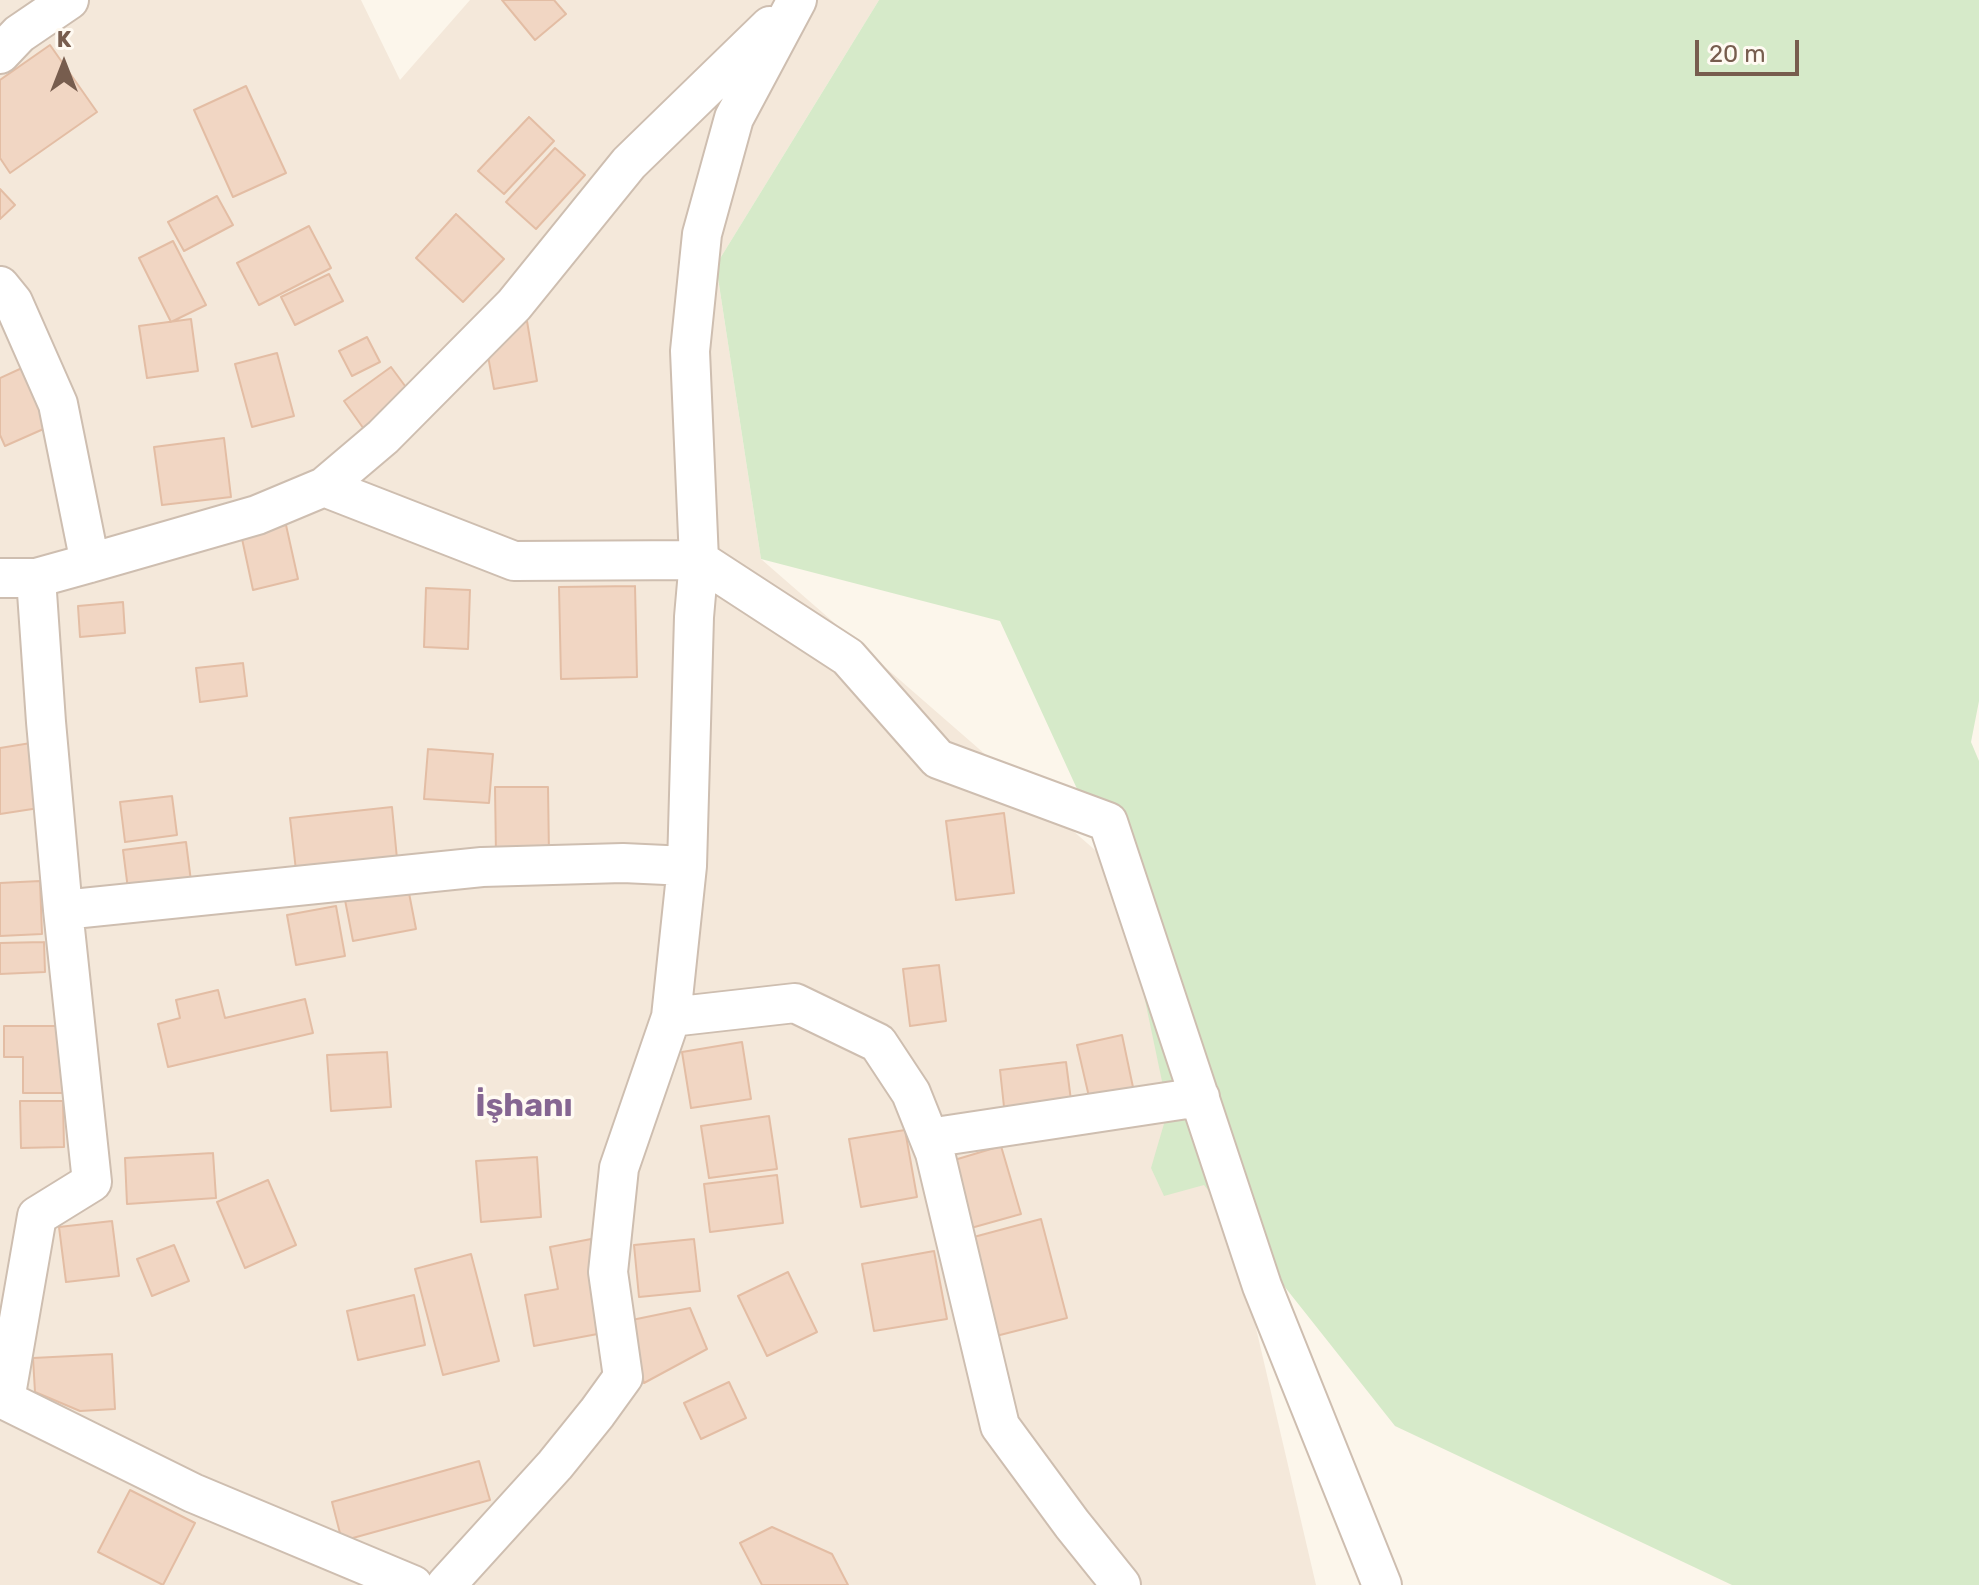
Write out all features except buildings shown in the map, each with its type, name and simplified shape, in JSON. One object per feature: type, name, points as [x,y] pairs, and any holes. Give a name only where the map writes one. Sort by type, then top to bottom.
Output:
[{"type":"street","points":[[0,54],[19,34],[69,0]]},
{"type":"street","points":[[413,1585],[193,1493],[2,1399],[37,1216],[92,1182],[46,722],[18,578],[90,563],[257,515],[324,487],[383,437],[514,305],[629,163],[797,0]]},
{"type":"street","points":[[446,1585],[555,1465],[623,1377],[608,1272],[619,1168],[671,1017],[687,866],[694,617],[699,560],[690,351],[702,234],[734,118],[797,0]]},
{"type":"street","points":[[0,286],[13,302],[58,404],[90,563]]},
{"type":"street","points":[[324,487],[514,561],[699,560],[848,657],[938,759],[1108,822],[1262,1286],[1382,1585]]},
{"type":"street","points":[[63,910],[482,867],[623,863],[687,866]]},
{"type":"street","points":[[671,1017],[795,1003],[878,1043],[911,1093],[935,1153],[1000,1426],[1121,1585]]},
{"type":"street","points":[[929,1138],[1200,1097]]},
{"type":"shaded area","points":[[0,0],[361,0],[400,80],[470,0],[879,0],[716,265],[761,559],[1157,904],[1316,1585],[0,1585]]},
{"type":"green space","points":[[879,0],[1979,0],[1979,701],[1971,742],[1979,761],[1979,1585],[1732,1585],[1395,1426],[1204,1185],[1164,1196],[1151,1168],[1168,1110],[1133,943],[1106,852],[1000,621],[761,559],[716,265]]},
{"type":"district","name":"İşhanı","points":[[524,1107]]}]
